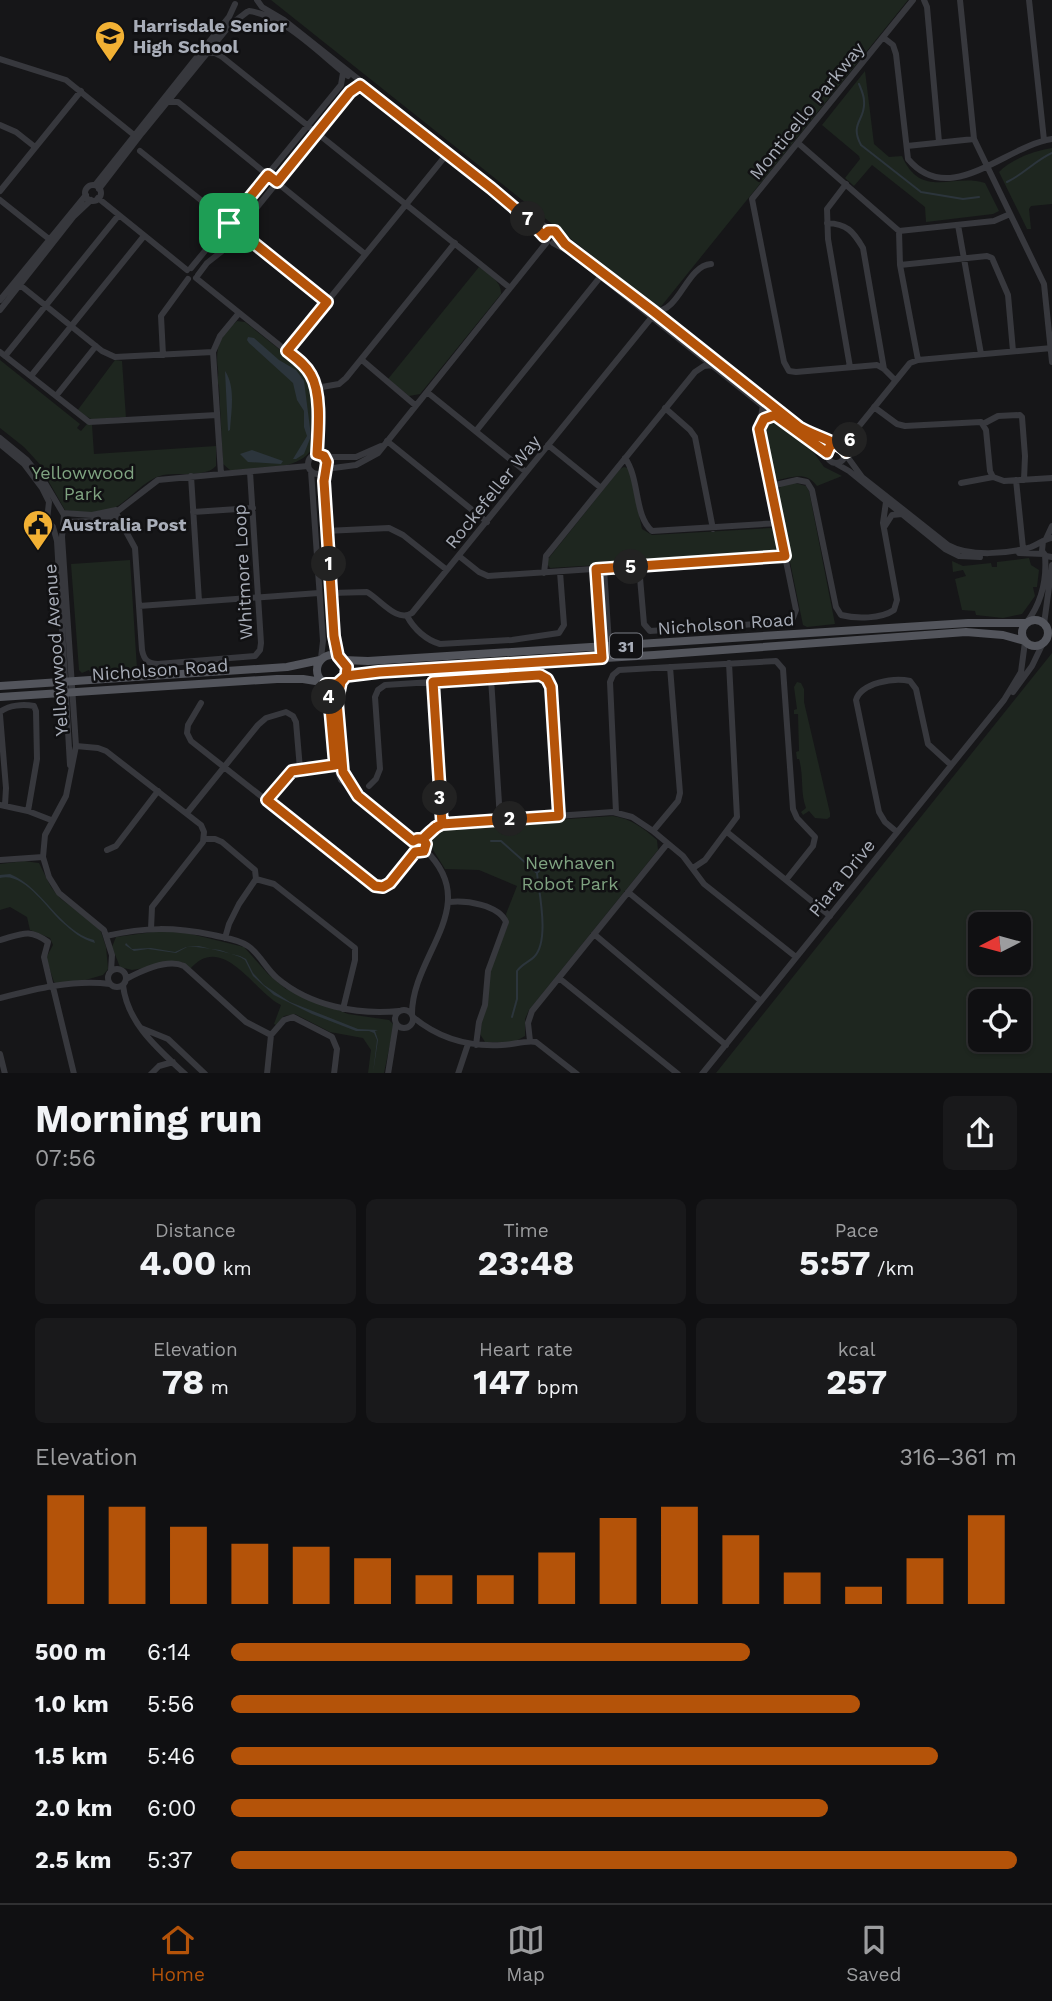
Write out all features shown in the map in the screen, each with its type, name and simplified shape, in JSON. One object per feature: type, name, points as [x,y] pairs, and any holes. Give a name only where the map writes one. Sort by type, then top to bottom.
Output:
[{"type":"main road","name":"31","points":[[1027,623],[1036,620],[1047,625]]},
{"type":"main road","name":"Nicholson Road","points":[[0,686],[287,667],[328,655],[368,661],[968,623],[1027,623]]},
{"type":"main road","points":[[1025,642],[1022,631],[1027,623]]},
{"type":"main road","points":[[1046,643],[1047,625]]},
{"type":"main road","name":"Nicholson Road","points":[[0,697],[277,679],[303,679],[333,685],[343,679],[379,672],[966,632],[1003,635],[1025,642]]},
{"type":"main road","name":"31","points":[[1025,642],[1035,646],[1046,643]]},
{"type":"main road","points":[[341,658],[347,667],[343,679]]},
{"type":"main road","points":[[321,659],[316,673],[324,683]]},
{"type":"street","points":[[97,187],[128,150],[136,136],[168,102],[230,25],[254,8],[257,0]]},
{"type":"street","points":[[257,0],[262,7],[284,20],[539,223],[555,232],[565,244],[699,354],[827,453],[829,460],[849,471],[941,546],[958,556],[1026,552],[1047,555]]},
{"type":"street","name":"Monticello Parkway","points":[[850,367],[796,372],[789,371],[783,362],[752,199],[913,0]]},
{"type":"street","points":[[924,0],[927,7],[939,142]]},
{"type":"street","points":[[960,0],[974,139],[1044,284],[1052,362]]},
{"type":"street","points":[[884,38],[893,45],[896,54],[908,159],[920,171],[933,178],[966,176],[1048,140],[1029,0]]},
{"type":"street","points":[[235,1],[241,11],[265,15],[276,20],[447,154],[531,222],[548,240],[666,321],[799,427],[842,446],[862,477],[950,547],[974,553],[1023,548],[1047,539]]},
{"type":"street","points":[[97,187],[229,17],[235,1]]},
{"type":"street","points":[[218,40],[219,54]]},
{"type":"street","points":[[207,53],[219,54],[510,288]]},
{"type":"street","points":[[0,60],[59,77],[136,136],[140,151]]},
{"type":"street","points":[[163,355],[163,310],[188,279],[189,269],[341,84],[344,73]]},
{"type":"street","points":[[188,279],[192,281],[197,277],[207,263],[221,252],[350,92],[360,85]]},
{"type":"street","points":[[177,90],[178,102]]},
{"type":"street","points":[[0,191],[80,91]]},
{"type":"street","points":[[168,102],[178,102],[365,254]]},
{"type":"street","points":[[0,125],[16,132],[36,147]]},
{"type":"street","points":[[907,146],[974,139]]},
{"type":"street","points":[[798,142],[900,231],[994,221],[1010,214]]},
{"type":"street","points":[[128,150],[140,151],[327,302]]},
{"type":"street","points":[[287,351],[447,154]]},
{"type":"street","points":[[846,184],[827,209],[827,223],[850,367],[877,365],[895,380]]},
{"type":"street","points":[[97,187],[88,187],[92,198],[189,269],[196,269],[197,277],[307,369],[316,388],[317,454]]},
{"type":"street","points":[[0,300],[49,239],[92,198],[100,194],[97,187]]},
{"type":"street","points":[[0,310],[74,216],[92,198]]},
{"type":"street","points":[[0,200],[49,239]]},
{"type":"street","points":[[118,216],[46,305],[2,354],[82,418],[91,422],[217,415]]},
{"type":"street","points":[[827,223],[842,224],[856,236],[863,248],[884,369]]},
{"type":"street","points":[[958,225],[981,354]]},
{"type":"street","points":[[900,231],[900,265],[918,360]]},
{"type":"street","points":[[548,240],[546,232],[555,232]]},
{"type":"street","points":[[52,527],[64,523],[102,520],[119,511],[158,480],[310,468],[318,473],[362,463],[378,453],[555,232]]},
{"type":"street","points":[[31,376],[144,236]]},
{"type":"street","points":[[316,388],[339,384],[362,360],[455,243]]},
{"type":"street","points":[[900,265],[987,256],[992,258],[1008,295],[1013,351]]},
{"type":"street","points":[[653,314],[662,311],[701,268],[711,264]]},
{"type":"street","points":[[476,431],[601,276]]},
{"type":"street","points":[[1044,284],[1051,280]]},
{"type":"street","points":[[20,285],[109,355],[118,358],[213,352]]},
{"type":"street","points":[[666,321],[673,301]]},
{"type":"street","points":[[221,474],[213,352],[220,336],[239,313]]},
{"type":"street","name":"Rockefeller Way","points":[[407,616],[487,522],[653,314]]},
{"type":"street","points":[[56,396],[96,346]]},
{"type":"street","points":[[835,463],[841,462],[855,431],[909,363],[1051,348]]},
{"type":"street","points":[[695,372],[699,354]]},
{"type":"street","points":[[362,360],[415,405]]},
{"type":"street","points":[[544,573],[547,556],[665,408],[695,372],[704,366],[713,365]]},
{"type":"street","points":[[427,392],[527,472]]},
{"type":"street","points":[[639,566],[644,624],[650,631],[785,622],[793,618],[796,610],[759,429],[763,405]]},
{"type":"street","points":[[874,407],[897,424],[905,426],[976,420],[983,424],[986,430],[993,477],[1000,481],[1052,478]]},
{"type":"street","points":[[665,408],[690,430],[695,438],[713,529]]},
{"type":"street","points":[[759,429],[767,416],[775,415]]},
{"type":"street","points":[[983,424],[998,416],[1022,417],[1025,456],[1020,480],[1023,548]]},
{"type":"street","points":[[827,453],[830,446],[855,431]]},
{"type":"street","name":"Yellowwood Avenue","points":[[0,438],[35,468],[63,512],[70,774]]},
{"type":"street","points":[[321,659],[323,641],[311,457],[317,454],[325,457],[356,457],[385,443]]},
{"type":"street","points":[[385,443],[487,522]]},
{"type":"street","name":"Yellowwood Avenue","points":[[0,444],[24,464],[48,500],[50,512],[47,520],[57,541],[69,681]]},
{"type":"street","points":[[548,445],[601,488]]},
{"type":"street","points":[[325,457],[334,636],[341,658]]},
{"type":"street","points":[[625,458],[632,469],[645,523],[652,531],[779,523]]},
{"type":"street","name":"Whitmore Loop","points":[[119,511],[135,548],[143,657],[151,664],[257,655],[261,646],[250,472]]},
{"type":"street","points":[[191,476],[199,601]]},
{"type":"street","points":[[961,483],[993,477]]},
{"type":"street","points":[[771,486],[797,480],[807,482],[812,490],[836,607],[841,615],[850,617],[887,615],[894,610],[897,600],[883,520],[886,502]]},
{"type":"street","points":[[193,512],[253,508]]},
{"type":"street","points":[[50,512],[57,509],[92,515],[119,511]]},
{"type":"street","points":[[884,527],[888,517],[902,514]]},
{"type":"street","points":[[1027,623],[1043,592],[1047,555],[1041,548],[1052,526]]},
{"type":"street","points":[[316,531],[389,528],[403,535],[447,570]]},
{"type":"street","points":[[459,556],[488,576],[785,556]]},
{"type":"street","points":[[1047,625],[1052,565]]},
{"type":"street","points":[[600,569],[606,658]]},
{"type":"street","points":[[331,593],[368,592],[396,614],[407,616],[414,627],[440,644],[512,640],[558,634],[562,631],[564,625],[560,572]]},
{"type":"street","points":[[139,606],[319,593]]},
{"type":"street","name":"Piara Drive","points":[[1004,700],[1021,672],[1025,642]]},
{"type":"street","name":"Piara Drive","points":[[702,1073],[1026,676],[1046,643]]},
{"type":"street","points":[[616,812],[610,682],[613,675],[619,670],[772,660],[779,662],[783,669],[793,809],[797,818],[815,837],[813,846],[786,880]]},
{"type":"street","points":[[693,869],[705,860],[735,822],[738,811],[729,663]]},
{"type":"street","points":[[653,831],[678,801],[680,793],[670,667]]},
{"type":"street","points":[[369,786],[380,769],[375,697],[377,690],[386,685],[540,675],[547,679],[551,687],[559,816]]},
{"type":"street","points":[[491,678],[500,819]]},
{"type":"street","points":[[338,764],[337,702],[343,679]]},
{"type":"street","points":[[897,832],[885,822],[879,812],[856,700],[859,692],[866,687],[901,680],[910,681],[916,689],[928,744],[951,765]]},
{"type":"street","points":[[433,682],[442,824]]},
{"type":"street","points":[[324,683],[329,696],[338,764],[348,782],[358,796],[413,841]]},
{"type":"street","name":"Yellowwood Avenue","points":[[43,857],[45,835],[66,796],[76,746],[69,692]]},
{"type":"street","points":[[201,703],[188,725],[187,733],[191,741],[375,886],[383,887],[390,883],[415,852]]},
{"type":"street","points":[[28,811],[37,759],[36,711],[34,706],[29,705],[8,706],[0,713],[6,788],[2,805],[51,820]]},
{"type":"street","points":[[187,813],[261,721],[286,712],[293,716],[296,722],[300,769]]},
{"type":"street","points":[[76,746],[106,751],[201,825],[204,839],[152,907],[150,929]]},
{"type":"street","points":[[267,800],[287,774],[300,769],[338,764]]},
{"type":"street","points":[[107,850],[116,846],[158,791]]},
{"type":"street","points":[[413,841],[423,839],[442,824],[616,812],[632,817],[653,831],[683,856],[704,884],[796,957]]},
{"type":"street","points":[[727,832],[830,916]]},
{"type":"street","points":[[204,839],[222,842],[255,870],[257,879],[239,904],[225,938]]},
{"type":"street","points":[[423,839],[425,850]]},
{"type":"street","points":[[413,841],[415,852]]},
{"type":"street","points":[[530,1041],[529,1016],[667,844]]},
{"type":"street","points":[[415,852],[421,853],[425,850]]},
{"type":"street","points":[[393,1047],[412,1023],[415,992],[445,919],[449,902],[442,871],[425,850]]},
{"type":"street","points":[[0,860],[43,857],[48,877],[59,892],[101,926],[111,955],[123,977],[124,999]]},
{"type":"street","points":[[257,879],[274,884],[355,947],[355,960],[343,1009]]},
{"type":"street","points":[[628,892],[761,1002]]},
{"type":"street","points":[[449,902],[473,902],[500,913],[506,922],[488,971],[485,1005],[472,1044],[458,1073]]},
{"type":"street","points":[[106,936],[177,928],[225,938],[248,946],[287,986],[356,1012],[407,1010],[427,1028]]},
{"type":"street","points":[[0,940],[30,932],[48,942],[44,957],[74,1073]]},
{"type":"street","points":[[594,934],[726,1045]]},
{"type":"street","points":[[111,955],[111,980],[146,1036],[185,1073]]},
{"type":"street","points":[[0,998],[52,987],[111,980],[172,963],[184,966],[246,1022],[271,1035]]},
{"type":"street","points":[[111,980],[123,977]]},
{"type":"street","points":[[559,978],[678,1073]]},
{"type":"street","points":[[388,1073],[400,1011],[415,992]]},
{"type":"street","points":[[378,1013],[407,1027],[427,1028],[472,1044],[500,1045],[530,1041],[538,1043],[577,1073]]},
{"type":"street","points":[[267,1073],[271,1035],[284,1020],[293,1017],[331,1036],[336,1045],[334,1073]]},
{"type":"street","points":[[142,1028],[168,1039],[205,1073]]},
{"type":"street","points":[[159,1066],[162,1052]]},
{"type":"street","points":[[0,1054],[5,1073]]},
{"type":"street","points":[[151,1073],[159,1066],[173,1062]]},
{"type":"green space","points":[[271,0],[908,0],[659,309]]},
{"type":"green space","points":[[865,71],[874,144],[889,157],[902,156],[918,177],[928,181],[985,183],[999,211],[926,222],[925,207],[872,165],[854,186],[845,178],[860,159],[859,156],[822,125]]},
{"type":"green space","points":[[1052,148],[1052,204],[1031,206],[1031,229],[1027,229],[999,172],[1023,156]]},
{"type":"green space","points":[[479,267],[497,282],[501,294],[420,394],[409,396],[388,379]]},
{"type":"green space","points":[[237,321],[245,322],[298,364],[309,379],[313,396],[315,438],[312,448],[298,461],[276,467],[230,470],[223,464],[217,355],[222,338]]},
{"type":"green space","name":"Yellowwood Park","points":[[0,360],[80,424],[77,428],[81,431],[87,424],[92,425],[94,454],[216,446],[216,466],[205,472],[169,474],[154,478],[108,511],[94,513],[65,510],[45,475],[47,472],[24,447],[0,428]]},
{"type":"green space","points":[[115,360],[122,361],[126,418],[93,420],[77,411]]},
{"type":"green space","points":[[773,418],[814,453],[824,467],[842,476],[817,486],[804,477],[778,480],[773,474],[764,425]]},
{"type":"green space","points":[[624,467],[628,468],[630,473],[642,529],[652,535],[771,528],[777,532],[780,544],[778,552],[550,568],[548,559]]},
{"type":"green space","points":[[795,483],[806,486],[809,491],[835,624],[807,627],[803,625],[776,494],[781,486]]},
{"type":"green space","points":[[1029,558],[1031,565],[1039,570],[1037,587],[1033,587],[1035,596],[1022,614],[1003,618],[976,615],[975,611],[962,610],[955,579],[966,576],[963,570],[953,572],[952,561],[963,566],[991,563],[992,567],[997,567],[997,562]]},
{"type":"green space","points":[[130,560],[137,669],[89,670],[82,673],[79,670],[71,564]]},
{"type":"green space","points":[[1052,653],[1052,1073],[716,1073]]},
{"type":"green space","points":[[797,682],[801,683],[804,689],[804,702],[830,813],[827,819],[815,818],[809,811],[803,815],[801,812],[806,808],[796,752],[799,751],[798,714],[794,714],[797,709],[794,687]]},
{"type":"green space","name":"Newhaven Robot Park","points":[[613,816],[632,822],[647,832],[657,840],[658,850],[529,1010],[525,1019],[525,1036],[514,1042],[485,1042],[480,1034],[490,970],[508,925],[506,914],[517,886],[479,870],[445,869],[430,845],[432,836],[445,827]]},
{"type":"green space","points":[[24,861],[39,863],[60,898],[100,929],[106,947],[108,969],[103,975],[82,981],[58,984],[54,982],[46,958],[53,945],[50,938],[30,930],[27,917],[10,907],[0,910],[0,864]]},
{"type":"green space","points":[[160,931],[187,933],[244,947],[268,974],[286,989],[348,1014],[389,1020],[394,1025],[384,1073],[368,1073],[371,1050],[363,1038],[330,1032],[295,1014],[284,1016],[274,1024],[281,1005],[226,960],[214,957],[202,959],[190,969],[182,962],[132,970],[120,967],[112,947],[116,937]]},
{"type":"shaded area","points":[[248,337],[254,338],[279,360],[296,370],[304,381],[311,436],[304,454],[296,459],[293,459],[307,436],[304,411],[297,400],[293,383],[249,343]]},
{"type":"shaded area","points":[[225,371],[232,392],[228,431]]},
{"type":"shaded area","points":[[252,450],[283,461],[281,464],[248,462],[240,454]]},
{"type":"shaded area","points":[[10,874],[33,889],[71,928],[95,943],[69,929],[26,885],[9,877],[0,878],[0,875]]},
{"type":"shaded area","points":[[126,943],[132,949],[151,948],[175,952],[186,947],[199,946],[211,949],[187,947],[176,953],[148,949],[134,951],[125,945]]},
{"type":"shaded area","points":[[231,954],[246,959],[253,973],[264,985],[290,1002],[358,1029],[378,1030],[375,1031],[378,1040],[373,1073],[377,1040],[374,1033],[356,1031],[312,1014],[274,995],[253,976],[245,960]]},
{"type":"waterway","points":[[859,84],[864,101],[863,113],[857,126],[861,145],[921,192],[963,199],[979,197]]},
{"type":"waterway","points":[[1007,182],[1052,153]]},
{"type":"waterway","points":[[491,841],[501,841],[537,873],[541,904],[542,940],[534,957],[517,971],[517,999],[512,1017]]},
{"type":"waterway","points":[[538,872],[549,860]]},
{"type":"place","name":"Harrisdale Senior High School","points":[[110,63]]},
{"type":"place","name":"Australia Post","points":[[38,552]]},
{"type":"route","points":[[229,223],[268,175],[277,182],[350,92],[360,85],[491,188],[544,236],[548,231],[555,231],[565,244],[799,427],[826,441],[835,444],[836,444],[838,444],[841,445],[846,452],[855,431],[836,444],[830,446],[827,453],[816,442],[800,434],[775,415],[764,419],[759,429],[785,556],[596,569],[602,658],[379,672],[346,676],[337,684],[326,684],[335,765],[292,771],[267,800],[375,886],[383,887],[390,883],[415,852],[424,851],[426,842],[423,839],[433,829],[442,824],[433,682],[540,675],[547,679],[551,687],[559,816],[442,824],[423,839],[413,841],[358,796],[348,782],[343,772],[337,702],[341,682],[344,680],[346,676],[347,667],[338,656],[332,625],[324,481],[327,462],[324,456],[317,454],[314,381],[304,365],[287,351],[327,302],[229,223]]}]
